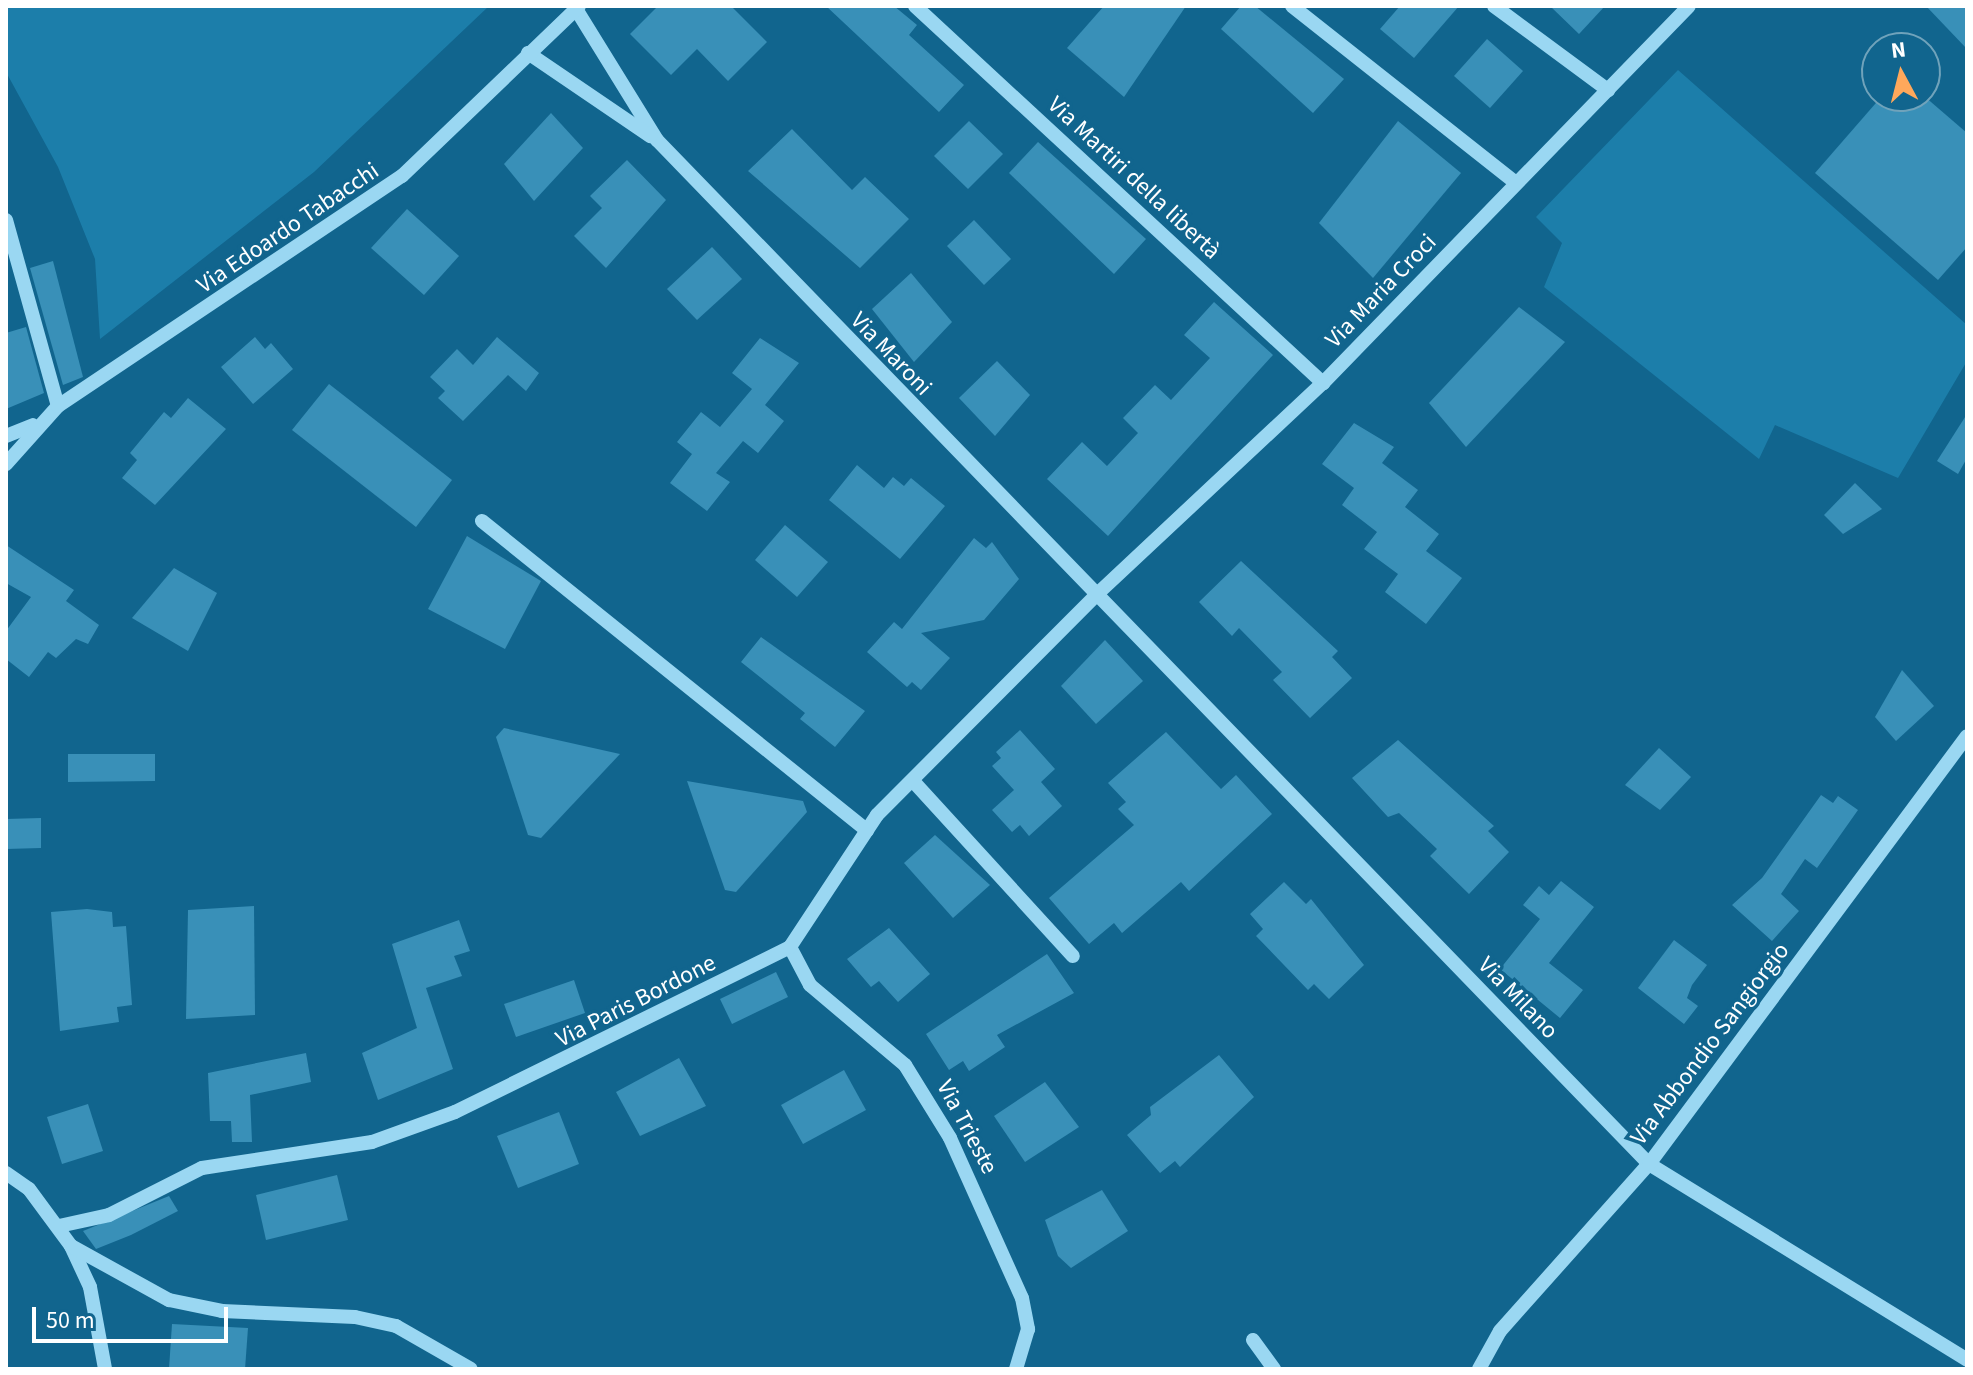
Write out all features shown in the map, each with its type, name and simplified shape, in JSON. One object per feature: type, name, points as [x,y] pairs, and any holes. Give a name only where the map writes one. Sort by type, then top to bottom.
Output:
[{"type":"street","name":"Via Martiri della libertà","points":[[915,6],[1323,383]]},
{"type":"street","points":[[1292,6],[1516,183]]},
{"type":"street","points":[[1494,6],[1608,90]]},
{"type":"street","name":"Via Maria Croci","points":[[1094,597],[1323,383],[1689,6]]},
{"type":"street","name":"Via Edoardo Tabacchi","points":[[6,464],[34,425],[58,406],[342,222],[402,176],[578,7]]},
{"type":"street","name":"Via Maroni","points":[[578,7],[657,140]]},
{"type":"street","name":"Via Maroni","points":[[528,53],[657,140],[1094,597]]},
{"type":"street","points":[[6,220],[58,406]]},
{"type":"street","name":"Via Edoardo Tabacchi","points":[[6,436],[34,425]]},
{"type":"street","points":[[482,521],[867,831]]},
{"type":"street","name":"Via Paris Bordone","points":[[59,1226],[109,1215],[202,1168],[372,1142],[508,1088],[790,947],[867,831],[1094,597]]},
{"type":"street","name":"Via Milano","points":[[1094,597],[1649,1164],[1967,1360]]},
{"type":"street","name":"Via Abbondio Sangiorgio","points":[[1479,1369],[1500,1331],[1649,1164],[1967,736]]},
{"type":"street","points":[[913,781],[1073,956]]},
{"type":"street","name":"Via Trieste","points":[[790,947],[810,985],[905,1065],[950,1138],[1022,1298],[1028,1329],[1016,1369]]},
{"type":"street","points":[[6,1173],[59,1226],[71,1246],[90,1287],[105,1369]]},
{"type":"street","points":[[71,1246],[169,1300],[222,1311],[355,1317],[396,1326],[471,1369]]},
{"type":"street","points":[[1253,1340],[1274,1369]]},
{"type":"shaded area","points":[[6,6],[489,6],[314,172],[100,339],[95,259],[58,167],[6,72]]},
{"type":"shaded area","points":[[1678,70],[1967,325],[1967,361],[1898,478],[1775,425],[1759,459],[1544,287],[1562,243],[1536,217]]},
{"type":"building","points":[[658,6],[731,6],[767,42],[728,81],[697,49],[671,75],[630,34]]},
{"type":"building","points":[[826,6],[894,6],[917,25],[909,35],[964,85],[939,112]]},
{"type":"building","points":[[1104,6],[1186,6],[1124,97],[1067,48]]},
{"type":"building","points":[[1241,6],[1255,6],[1344,79],[1313,113],[1221,29]]},
{"type":"building","points":[[1400,6],[1459,6],[1414,58],[1380,29]]},
{"type":"building","points":[[1550,6],[1605,6],[1579,34]]},
{"type":"building","points":[[1926,6],[1967,6],[1967,49]]},
{"type":"building","points":[[1487,39],[1523,71],[1490,108],[1454,76]]},
{"type":"building","points":[[1941,111],[1967,133],[1967,247],[1938,280],[1815,173],[1868,112]]},
{"type":"building","points":[[551,113],[583,148],[534,201],[504,164]]},
{"type":"building","points":[[969,121],[1003,154],[968,189],[934,156]]},
{"type":"building","points":[[1398,121],[1461,173],[1373,278],[1319,223]]},
{"type":"building","points":[[792,129],[852,190],[865,177],[909,219],[860,268],[748,171]]},
{"type":"building","points":[[1038,142],[1146,239],[1114,274],[1009,173]]},
{"type":"building","points":[[627,160],[666,200],[606,268],[574,236],[602,208],[590,196]]},
{"type":"building","points":[[407,209],[459,256],[424,295],[371,248]]},
{"type":"building","points":[[974,220],[1011,259],[984,285],[947,246]]},
{"type":"building","points":[[712,247],[742,279],[697,320],[667,289]]},
{"type":"building","points":[[53,261],[83,377],[63,385],[30,268]]},
{"type":"building","points":[[911,273],[952,322],[914,362],[872,309]]},
{"type":"building","points":[[1214,302],[1273,355],[1108,536],[1047,479],[1082,442],[1107,466],[1138,433],[1123,418],[1155,385],[1171,400],[1210,358],[1184,335]]},
{"type":"building","points":[[1519,307],[1565,342],[1466,447],[1429,403]]},
{"type":"building","points":[[26,327],[44,393],[6,409],[6,333]]},
{"type":"building","points":[[255,337],[265,349],[271,343],[293,369],[253,404],[221,367]]},
{"type":"building","points":[[497,337],[539,373],[526,391],[508,375],[463,421],[438,398],[445,391],[430,377],[457,349],[473,365]]},
{"type":"building","points":[[760,338],[799,363],[765,405],[784,421],[758,453],[743,441],[716,473],[730,482],[707,511],[670,483],[692,454],[677,442],[701,412],[720,427],[752,389],[732,373]]},
{"type":"building","points":[[997,361],[1030,395],[995,436],[959,398]]},
{"type":"building","points":[[329,384],[452,480],[416,527],[292,430]]},
{"type":"building","points":[[188,398],[226,429],[155,505],[122,478],[137,460],[130,453],[164,412],[171,418]]},
{"type":"building","points":[[1967,414],[1967,458],[1958,474],[1937,461]]},
{"type":"building","points":[[1354,423],[1394,447],[1382,463],[1418,490],[1405,507],[1439,534],[1426,551],[1462,578],[1426,624],[1385,592],[1398,574],[1364,549],[1377,532],[1342,505],[1354,488],[1322,464]]},
{"type":"building","points":[[857,465],[884,488],[893,477],[904,486],[911,478],[945,506],[900,559],[829,500]]},
{"type":"building","points":[[1855,483],[1882,509],[1843,534],[1824,515]]},
{"type":"building","points":[[785,525],[828,562],[797,597],[755,560]]},
{"type":"building","points":[[467,536],[541,581],[505,649],[428,609]]},
{"type":"building","points":[[974,538],[986,548],[992,542],[1019,579],[984,620],[921,633],[950,658],[921,690],[912,682],[907,687],[867,652],[894,622],[902,629]]},
{"type":"building","points":[[6,545],[74,590],[66,601],[99,625],[88,644],[76,639],[56,658],[48,652],[29,677],[6,659],[6,631],[31,597],[6,583]]},
{"type":"building","points":[[1241,561],[1338,651],[1332,657],[1352,678],[1310,718],[1273,680],[1282,672],[1239,628],[1232,636],[1199,602]]},
{"type":"building","points":[[174,568],[217,593],[188,651],[132,618]]},
{"type":"building","points":[[761,637],[865,711],[835,747],[800,719],[805,713],[741,662]]},
{"type":"building","points":[[1105,640],[1143,681],[1096,724],[1061,686]]},
{"type":"building","points":[[1902,670],[1934,706],[1896,741],[1875,717]]},
{"type":"building","points":[[504,728],[620,754],[541,838],[528,835],[496,737]]},
{"type":"building","points":[[1020,730],[1055,769],[1041,782],[1062,806],[1029,836],[1020,825],[1012,832],[992,810],[1014,790],[992,766],[1001,758],[996,752]]},
{"type":"building","points":[[1166,732],[1221,789],[1236,775],[1272,814],[1189,891],[1181,882],[1122,933],[1114,923],[1089,944],[1049,898],[1134,825],[1118,809],[1126,802],[1108,783]]},
{"type":"building","points":[[1398,740],[1494,826],[1488,831],[1509,852],[1469,894],[1430,856],[1437,849],[1399,813],[1388,817],[1352,778]]},
{"type":"building","points":[[1659,748],[1691,777],[1660,810],[1625,785]]},
{"type":"building","points":[[68,754],[155,754],[155,781],[68,782]]},
{"type":"building","points":[[687,781],[803,801],[807,812],[736,892],[725,890]]},
{"type":"building","points":[[1821,795],[1833,803],[1838,796],[1858,810],[1817,868],[1805,859],[1781,894],[1799,911],[1772,941],[1732,905],[1762,878]]},
{"type":"building","points":[[41,818],[41,848],[6,849],[6,819]]},
{"type":"building","points":[[935,835],[990,885],[953,918],[904,863]]},
{"type":"building","points":[[1561,881],[1594,907],[1549,963],[1583,990],[1560,1018],[1500,969],[1540,919],[1523,905],[1539,886],[1549,895]]},
{"type":"building","points":[[1284,882],[1306,904],[1311,899],[1364,965],[1329,999],[1314,984],[1308,990],[1256,936],[1263,929],[1250,914]]},
{"type":"building","points":[[254,906],[255,1015],[186,1019],[188,910]]},
{"type":"building","points":[[87,909],[112,912],[113,927],[126,926],[132,1005],[117,1007],[119,1022],[60,1031],[51,912]]},
{"type":"building","points":[[459,920],[470,951],[454,956],[462,976],[426,988],[453,1069],[378,1100],[362,1053],[417,1028],[392,944]]},
{"type":"building","points":[[889,928],[930,974],[898,1002],[879,981],[871,987],[847,959]]},
{"type":"building","points":[[1674,940],[1707,965],[1692,985],[1687,998],[1698,1006],[1684,1024],[1638,988]]},
{"type":"building","points":[[1047,954],[1074,993],[997,1035],[1005,1047],[969,1071],[963,1061],[949,1070],[926,1034]]},
{"type":"building","points":[[776,972],[788,997],[732,1024],[720,999]]},
{"type":"building","points":[[574,980],[585,1013],[516,1037],[504,1004]]},
{"type":"building","points":[[306,1053],[311,1082],[250,1095],[252,1142],[232,1142],[231,1121],[210,1121],[208,1073]]},
{"type":"building","points":[[1219,1055],[1254,1097],[1180,1167],[1175,1161],[1160,1173],[1127,1135],[1151,1115],[1150,1107]]},
{"type":"building","points":[[679,1058],[706,1106],[640,1136],[616,1092]]},
{"type":"building","points":[[844,1070],[866,1110],[803,1144],[781,1105]]},
{"type":"building","points":[[1045,1082],[1079,1127],[1025,1162],[994,1116]]},
{"type":"building","points":[[88,1104],[103,1151],[62,1164],[47,1117]]},
{"type":"building","points":[[559,1112],[579,1164],[518,1188],[497,1136]]},
{"type":"building","points":[[337,1175],[348,1220],[266,1240],[256,1195]]},
{"type":"building","points":[[1102,1190],[1128,1231],[1071,1268],[1058,1256],[1045,1220]]},
{"type":"building","points":[[169,1196],[178,1211],[131,1235],[96,1249],[83,1231]]},
{"type":"building","points":[[172,1324],[248,1328],[245,1369],[169,1369]]}]
